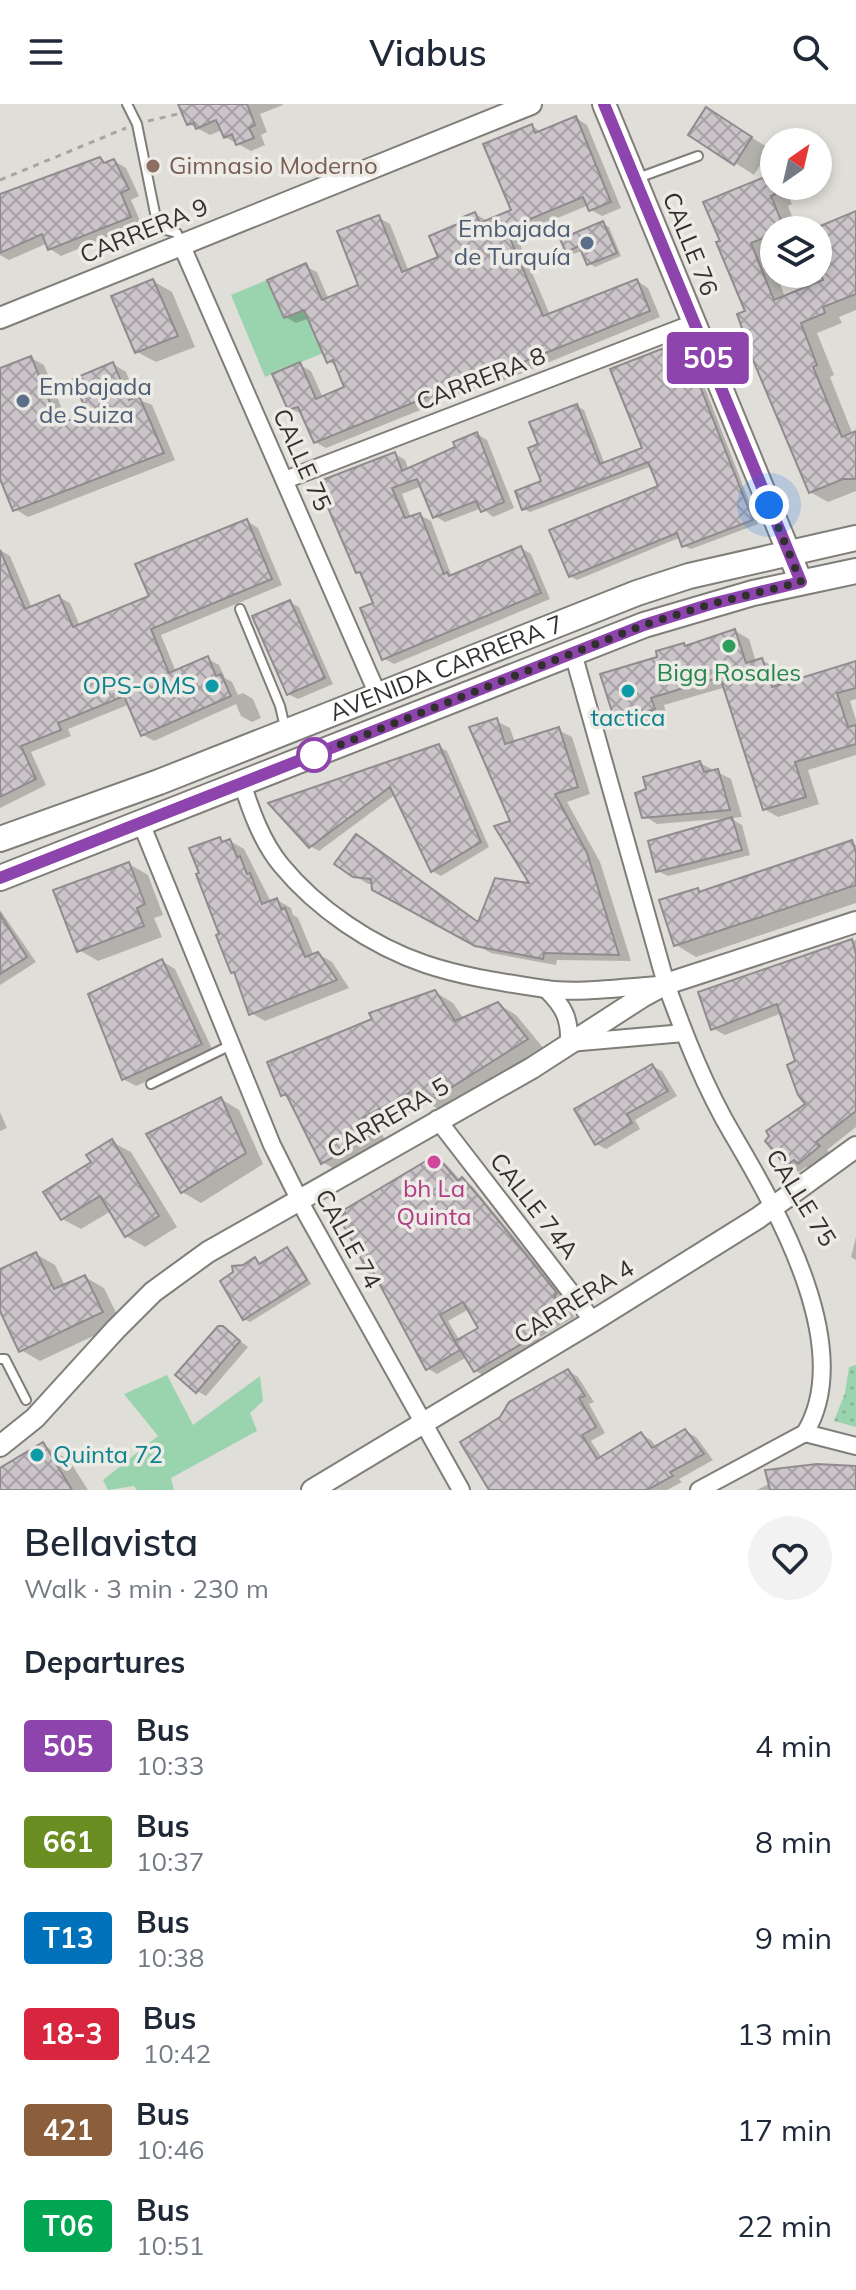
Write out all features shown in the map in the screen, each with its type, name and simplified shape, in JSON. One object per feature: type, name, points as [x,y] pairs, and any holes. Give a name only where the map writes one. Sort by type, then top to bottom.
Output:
[{"type":"main road","name":"CALLE 76","points":[[604,104],[801,582]]},
{"type":"main road","name":"AVENIDA CARRERA 7","points":[[0,839],[159,782],[637,593],[689,576],[856,538]]},
{"type":"main road","name":"AVENIDA CARRERA 7","points":[[0,878],[644,625],[711,604],[856,571]]},
{"type":"street","name":"CARRERA 9","points":[[0,318],[531,104]]},
{"type":"street","name":"CALLE 75","points":[[181,244],[378,695]]},
{"type":"street","name":"CARRERA 8","points":[[285,480],[694,323]]},
{"type":"street","name":"CALLE 75","points":[[573,653],[666,984],[684,1033],[732,1133],[821,1275]]},
{"type":"street","points":[[242,783],[255,819],[280,864],[309,894],[358,931],[426,964],[546,989],[666,984]]},
{"type":"street","name":"CALLE 74","points":[[141,823],[272,1145],[461,1490]]},
{"type":"street","name":"CARRERA 5","points":[[0,1446],[35,1418],[153,1292],[208,1252],[437,1119],[532,1068],[666,984],[856,922]]},
{"type":"street","points":[[546,989],[566,1013],[570,1025],[569,1043],[684,1033]]},
{"type":"street","name":"CALLE 74A","points":[[437,1119],[593,1321]]},
{"type":"street","name":"CARRERA 4","points":[[312,1490],[593,1321],[778,1205],[856,1147]]},
{"type":"street","points":[[699,1490],[805,1433],[826,1410],[838,1373]]},
{"type":"street","points":[[805,1433],[856,1446]]},
{"type":"lane","points":[[127,104],[137,124],[158,228],[177,233],[181,244]]},
{"type":"lane","points":[[635,179],[698,156]]},
{"type":"lane","points":[[240,609],[280,706],[286,732]]},
{"type":"lane","points":[[151,1084],[231,1045]]},
{"type":"lane","points":[[0,1359],[5,1359],[26,1400]]},
{"type":"path","points":[[0,180],[137,124],[182,113]]},
{"type":"green space","points":[[267,280],[283,318],[304,310],[323,353],[265,377],[231,295]]},
{"type":"green space","points":[[856,1365],[856,1427],[834,1421],[845,1393],[849,1367]]},
{"type":"green space","points":[[167,1375],[193,1425],[260,1376],[263,1401],[250,1413],[257,1431],[171,1478],[174,1490],[137,1490],[134,1486],[108,1490],[103,1480],[158,1436],[124,1394]]},
{"type":"building","points":[[178,104],[247,104],[255,125],[249,128],[254,138],[236,145],[232,134],[224,138],[216,120],[196,129],[194,123],[187,125]]},
{"type":"building","points":[[706,107],[752,137],[734,165],[688,135]]},
{"type":"building","points":[[576,116],[611,202],[589,211],[583,197],[506,229],[543,316],[637,279],[650,311],[314,443],[298,407],[288,410],[272,374],[300,362],[316,399],[344,387],[333,360],[327,363],[304,310],[284,318],[267,280],[306,263],[322,300],[358,285],[337,231],[379,215],[402,272],[438,257],[429,236],[460,223],[458,219],[475,212],[480,223],[511,210],[483,144],[532,124],[535,133]]},
{"type":"building","points":[[100,157],[104,163],[114,159],[129,189],[121,193],[131,217],[48,250],[42,234],[0,253],[0,194]]},
{"type":"building","points":[[760,179],[760,200],[773,200],[779,216],[760,216],[760,239],[751,243],[760,265],[760,288],[769,288],[774,300],[803,288],[832,288],[832,221],[856,211],[856,294],[823,307],[825,313],[801,323],[817,365],[813,367],[842,437],[856,431],[856,479],[843,479],[809,493],[753,360],[737,314],[745,311],[703,202]]},
{"type":"building","name":"Embajada de Turquía","points":[[603,221],[617,253],[587,265],[579,246],[566,252],[560,239]]},
{"type":"building","points":[[153,279],[178,336],[135,353],[111,296]]},
{"type":"building","points":[[682,341],[753,520],[682,547],[677,533],[569,577],[549,530],[658,486],[648,462],[522,510],[515,491],[541,481],[528,448],[538,444],[529,422],[577,404],[600,464],[642,448],[610,369]]},
{"type":"building","points":[[31,356],[59,425],[87,413],[73,379],[113,362],[129,400],[139,396],[164,453],[13,511],[0,479],[0,368]]},
{"type":"building","points":[[477,432],[504,502],[481,512],[476,501],[433,518],[417,479],[392,488],[405,518],[420,513],[444,574],[447,572],[449,576],[521,546],[541,593],[382,660],[360,608],[373,603],[360,572],[356,573],[317,482],[395,452],[402,471],[455,447],[453,442]]},
{"type":"building","points":[[247,519],[272,579],[151,629],[169,673],[208,656],[216,676],[221,674],[231,696],[141,736],[124,696],[58,723],[61,730],[21,746],[36,779],[0,797],[0,550],[25,609],[59,595],[73,627],[149,596],[135,564]]},
{"type":"building","points":[[290,600],[325,678],[287,695],[252,616]]},
{"type":"building","points":[[735,629],[746,663],[762,658],[772,687],[856,661],[856,688],[837,693],[848,727],[856,725],[856,744],[795,762],[806,797],[763,810],[720,677],[651,698],[655,709],[615,721],[600,674],[657,657],[656,651],[684,643],[685,646]]},
{"type":"building","points":[[497,718],[505,744],[559,727],[578,787],[555,794],[587,853],[619,955],[544,953],[543,959],[475,946],[372,890],[371,879],[353,877],[334,864],[356,834],[478,922],[495,878],[529,883],[494,826],[510,821],[469,727]]},
{"type":"building","points":[[439,744],[481,842],[431,872],[390,787],[309,848],[268,803]]},
{"type":"building","points":[[700,761],[704,772],[718,769],[730,810],[642,818],[635,793],[646,789],[643,777]]},
{"type":"building","points":[[732,817],[742,850],[656,872],[648,841]]},
{"type":"building","points":[[220,837],[222,842],[230,839],[247,874],[250,873],[262,904],[277,898],[281,909],[285,908],[305,957],[318,952],[337,980],[249,1015],[234,972],[231,973],[216,935],[219,934],[189,848]]},
{"type":"building","points":[[852,840],[856,853],[856,885],[674,946],[659,900],[698,888],[699,892]]},
{"type":"building","points":[[129,862],[145,904],[137,908],[144,926],[77,952],[53,890]]},
{"type":"building","points":[[0,914],[27,957],[0,974]]},
{"type":"building","points":[[852,939],[856,954],[856,1111],[816,1142],[820,1146],[798,1164],[794,1160],[786,1166],[765,1141],[769,1136],[766,1131],[805,1104],[798,1095],[787,1065],[795,1061],[777,1004],[711,1030],[698,992]]},
{"type":"building","points":[[162,959],[202,1044],[122,1080],[88,994]]},
{"type":"building","points":[[435,990],[455,1021],[498,1002],[528,1039],[425,1104],[416,1089],[363,1118],[371,1135],[321,1164],[286,1094],[281,1096],[267,1062],[372,1019],[369,1013]]},
{"type":"building","points":[[652,1064],[668,1091],[627,1114],[632,1123],[595,1145],[574,1109]]},
{"type":"building","points":[[221,1097],[246,1153],[181,1193],[146,1134]]},
{"type":"building","points":[[112,1139],[159,1216],[125,1237],[100,1196],[61,1220],[43,1192],[91,1162],[86,1155]]},
{"type":"building","points":[[436,1155],[458,1181],[462,1177],[480,1198],[557,1293],[554,1296],[566,1311],[530,1332],[533,1337],[474,1372],[455,1341],[478,1328],[463,1302],[440,1315],[460,1350],[426,1370],[373,1272],[369,1274],[345,1228],[336,1218],[345,1213],[344,1210]]},
{"type":"building","points":[[287,1247],[307,1280],[243,1320],[220,1281],[233,1272],[232,1266],[243,1265],[255,1257],[259,1264]]},
{"type":"building","points":[[36,1252],[54,1289],[85,1275],[103,1312],[19,1352],[0,1311],[0,1269]]},
{"type":"building","points":[[218,1326],[223,1326],[240,1341],[196,1393],[175,1375]]},
{"type":"building","points":[[568,1369],[585,1396],[579,1398],[596,1427],[582,1435],[597,1459],[641,1432],[652,1448],[685,1429],[704,1454],[670,1472],[673,1476],[647,1490],[489,1490],[460,1442],[500,1417],[509,1402]]},
{"type":"building","name":"Quinta 72","points":[[43,1442],[72,1490],[0,1490],[0,1468]]},
{"type":"building","points":[[817,1464],[856,1466],[856,1490],[770,1490],[765,1470]]},
{"type":"bus line","name":"505","points":[[0,878],[644,625],[711,604],[801,582],[604,104]]},
{"type":"place","name":"Gimnasio Moderno","points":[[153,166]]},
{"type":"place","name":"Embajada de Turquía","points":[[587,243]]},
{"type":"place","name":"Embajada de Suiza","points":[[23,401]]},
{"type":"place","name":"Bigg Rosales","points":[[729,646]]},
{"type":"place","name":"OPS-OMS","points":[[212,686]]},
{"type":"place","name":"tactica","points":[[628,691]]},
{"type":"place","name":"bh La Quinta","points":[[434,1162]]},
{"type":"place","name":"Quinta 72","points":[[37,1455]]},
{"type":"route","points":[[314,755],[644,625],[711,604],[801,582],[769,505]]}]
